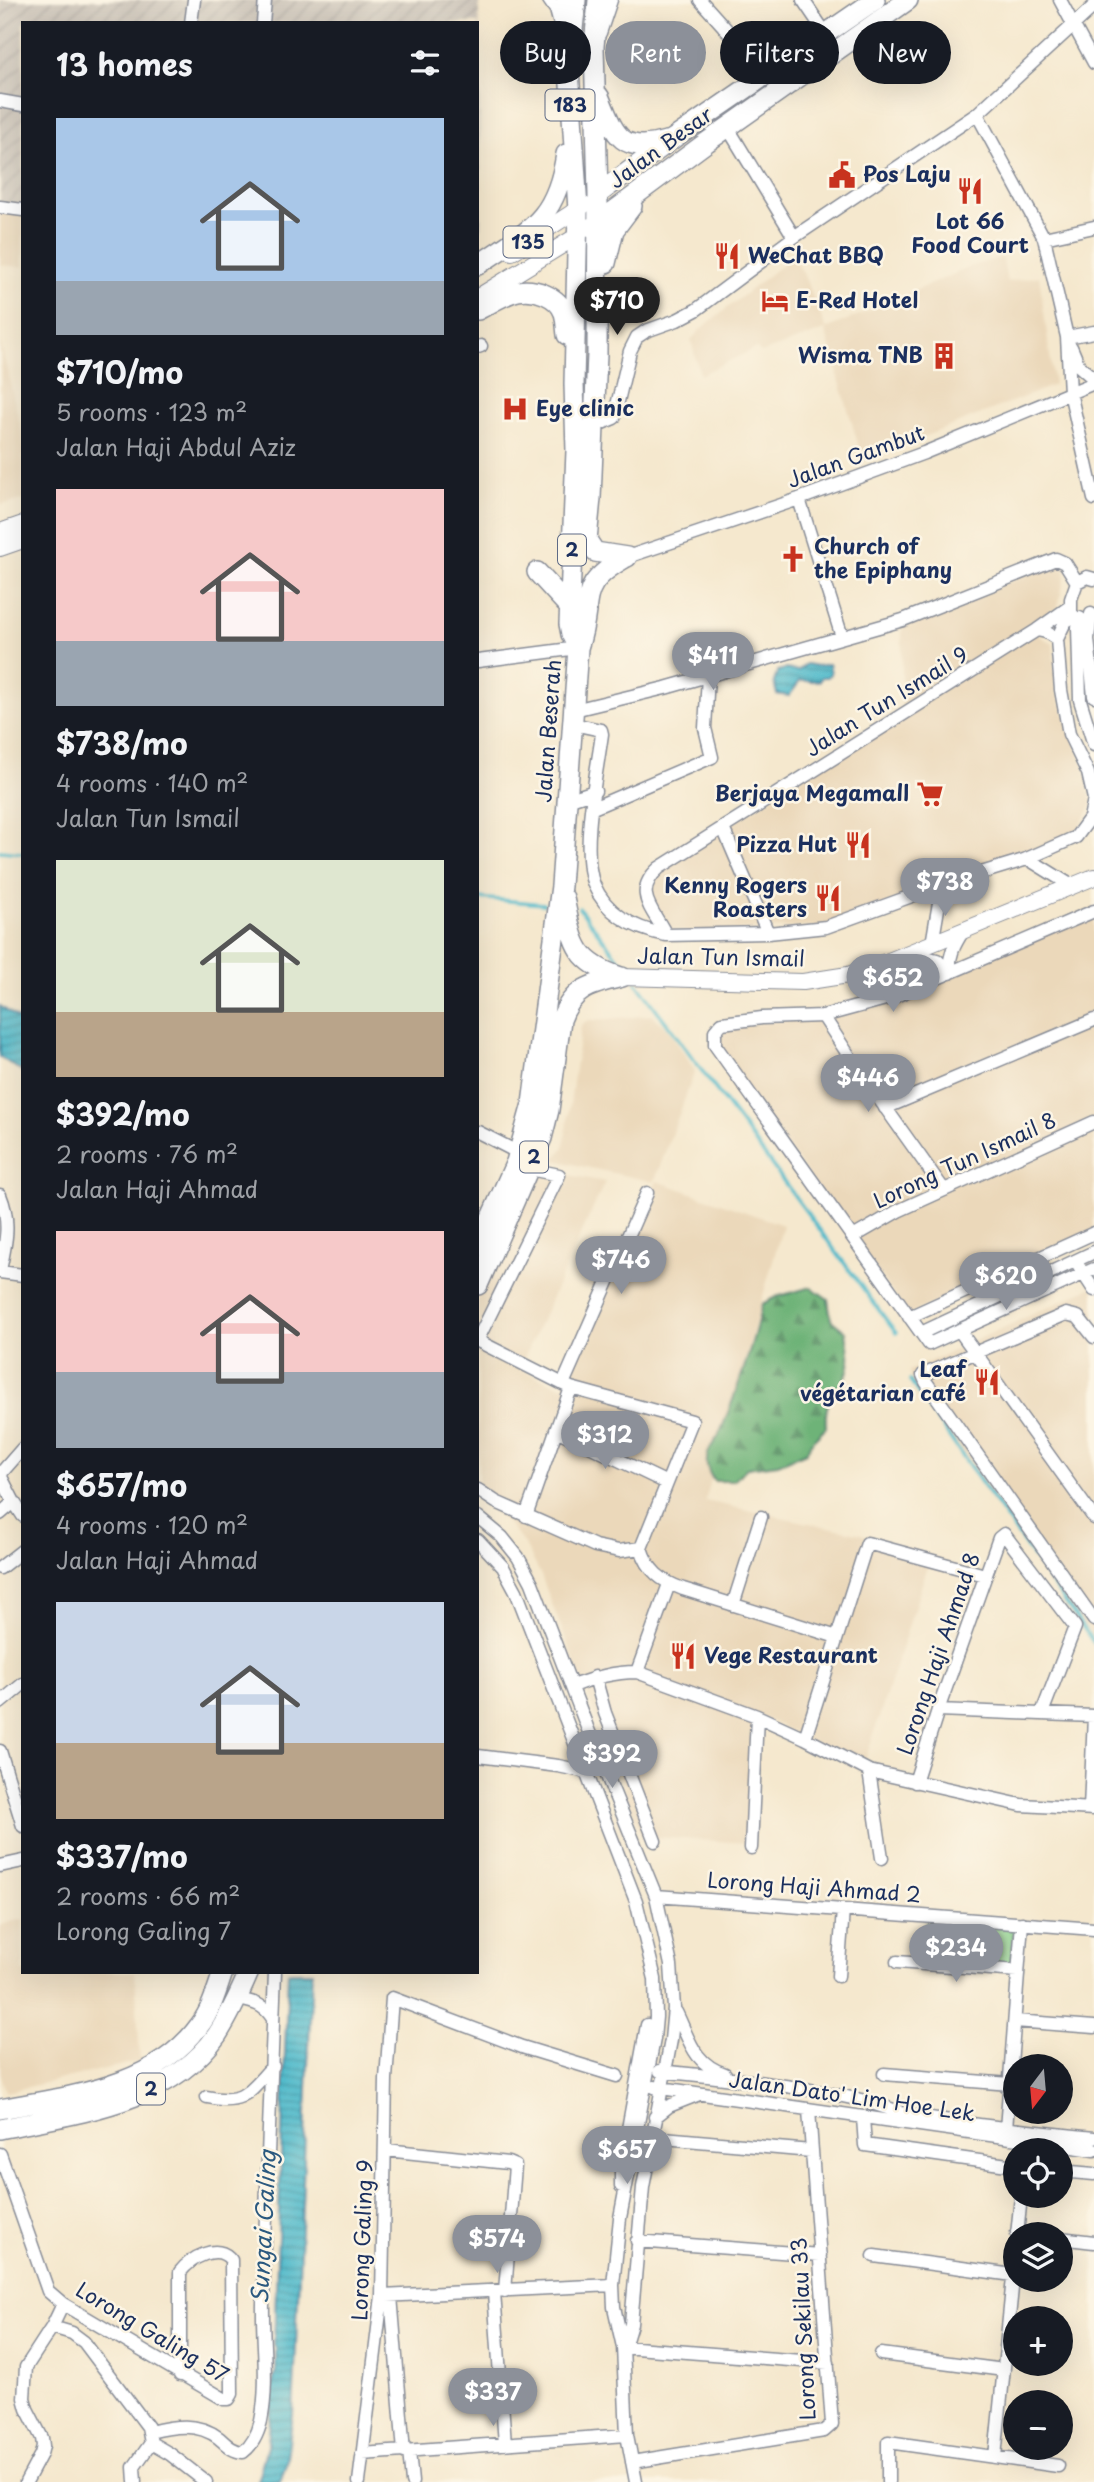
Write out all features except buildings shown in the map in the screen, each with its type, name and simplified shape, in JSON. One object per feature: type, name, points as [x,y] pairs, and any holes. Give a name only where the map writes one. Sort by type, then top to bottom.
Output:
[{"type":"highway","name":"183","points":[[573,21],[576,0]]},
{"type":"highway","name":"183","points":[[598,0],[594,47],[598,194]]},
{"type":"highway","name":"Jalan Besar","points":[[839,25],[875,0]]},
{"type":"highway","name":"Jalan Besar","points":[[577,236],[908,0]]},
{"type":"highway","name":"183","points":[[569,84],[570,125],[578,210]]},
{"type":"highway","name":"Jalan Besar","points":[[598,194],[674,138],[755,84]]},
{"type":"highway","points":[[595,86],[616,135],[624,142],[647,146],[674,138]]},
{"type":"highway","points":[[479,264],[529,230],[543,217],[562,177],[570,125]]},
{"type":"highway","points":[[597,355],[606,256],[614,230],[634,204],[708,142]]},
{"type":"highway","name":"2","points":[[598,194],[595,426],[587,540],[595,552],[627,557]]},
{"type":"highway","name":"Jalan Beserah","points":[[479,1282],[524,1161],[561,886],[578,648],[571,634],[570,608],[576,451],[574,384],[578,210]]},
{"type":"highway","points":[[479,310],[517,291],[537,292],[556,301],[564,312],[567,414],[576,451]]},
{"type":"highway","name":"2","points":[[578,648],[584,632],[587,601],[593,582],[609,567],[627,557]]},
{"type":"highway","points":[[537,572],[570,608]]},
{"type":"highway","name":"2","points":[[561,886],[575,943],[585,959],[601,971],[625,977]]},
{"type":"highway","name":"Jalan Beserah","points":[[479,1244],[549,1110],[561,1020],[572,996],[583,989],[625,977]]},
{"type":"highway","name":"2","points":[[0,2109],[102,2088],[133,2077],[160,2063],[185,2043],[201,2025],[217,1993],[222,1974]]},
{"type":"highway","name":"2","points":[[0,2129],[107,2106],[141,2094],[170,2079],[198,2056],[216,2035],[238,1998],[248,1974]]},
{"type":"main road","name":"135","points":[[479,273],[578,210],[598,194]]},
{"type":"main road","name":"135","points":[[479,296],[577,236]]},
{"type":"main road","points":[[0,550],[21,541]]},
{"type":"main road","points":[[0,550],[21,547]]},
{"type":"main road","name":"Jalan Tun Ismail","points":[[625,977],[803,982],[848,975],[910,953],[1094,877]]},
{"type":"street","points":[[191,21],[194,0]]},
{"type":"street","points":[[263,21],[265,0]]},
{"type":"street","points":[[550,0],[559,21]]},
{"type":"street","points":[[562,21],[563,0]]},
{"type":"street","points":[[594,47],[611,0]]},
{"type":"street","points":[[700,0],[720,22]]},
{"type":"street","points":[[803,0],[817,21]]},
{"type":"street","points":[[1060,0],[1094,63]]},
{"type":"street","points":[[595,426],[614,418],[630,351],[637,337],[696,310],[794,237],[977,114],[1094,6]]},
{"type":"street","points":[[0,101],[21,105]]},
{"type":"street","points":[[977,114],[1044,238],[1067,337],[1079,366],[1094,381]]},
{"type":"street","points":[[728,128],[794,237]]},
{"type":"street","points":[[0,207],[21,211]]},
{"type":"street","points":[[1044,238],[1094,227]]},
{"type":"street","points":[[1067,337],[1094,332]]},
{"type":"street","points":[[1067,337],[1070,392],[1094,499]]},
{"type":"street","name":"Jalan Gambut","points":[[627,557],[799,499],[933,449],[1094,381]]},
{"type":"street","points":[[799,499],[842,637]]},
{"type":"street","points":[[574,717],[904,620],[1056,559],[1065,563],[1077,582],[1088,639],[1094,696]]},
{"type":"street","points":[[1077,582],[1087,577],[1094,578]]},
{"type":"street","points":[[574,717],[601,730],[590,835],[590,860],[594,883],[604,902],[623,920],[639,928],[666,935],[768,933],[826,927],[942,885],[1024,860],[1076,837],[1090,818],[1094,806],[1091,783],[1069,734],[1061,690],[1057,639],[1065,622],[1082,613]]},
{"type":"street","points":[[1082,613],[1078,627],[1080,700],[1094,745]]},
{"type":"street","name":"Jalan Tun Ismail 9","points":[[666,935],[647,900],[645,890],[648,877],[659,868],[1037,631],[1082,613]]},
{"type":"street","points":[[1037,631],[1046,632],[1057,639]]},
{"type":"street","points":[[479,661],[578,648]]},
{"type":"street","points":[[593,808],[712,757],[705,728],[708,676]]},
{"type":"street","points":[[1061,690],[1080,686]]},
{"type":"street","points":[[567,800],[595,791]]},
{"type":"street","points":[[723,828],[768,933]]},
{"type":"street","points":[[1024,860],[1030,860],[1072,886]]},
{"type":"street","points":[[932,944],[942,885]]},
{"type":"street","points":[[1088,1272],[930,1344],[715,1045],[715,1031],[722,1024],[762,1018],[823,1016],[893,997],[1094,911]]},
{"type":"street","points":[[950,973],[949,960],[963,931]]},
{"type":"street","points":[[910,953],[937,960],[950,973]]},
{"type":"street","points":[[823,1016],[944,1191]]},
{"type":"street","points":[[885,1108],[1094,1020]]},
{"type":"street","name":"Lorong Tun Ismail 8","points":[[853,1237],[898,1211],[1094,1122]]},
{"type":"street","points":[[479,1133],[524,1161],[559,1175],[479,1338]]},
{"type":"street","points":[[526,1516],[556,1430],[567,1386],[647,1193]]},
{"type":"street","points":[[0,1195],[8,1227],[0,1271],[21,1275]]},
{"type":"street","points":[[909,1317],[1094,1233]]},
{"type":"street","points":[[921,1333],[1094,1252]]},
{"type":"street","points":[[1076,1261],[1088,1272],[1094,1290]]},
{"type":"street","points":[[1094,1336],[1078,1317],[1066,1314],[923,1377],[1094,1620]]},
{"type":"street","points":[[959,1330],[1094,1518]]},
{"type":"street","points":[[479,1341],[567,1386],[692,1421],[641,1548],[649,1568],[669,1584],[837,1637]]},
{"type":"street","points":[[556,1430],[667,1483]]},
{"type":"street","points":[[21,1450],[2,1472],[1,1477],[21,1513]]},
{"type":"street","points":[[479,1491],[526,1516],[608,1550],[619,1552],[641,1548]]},
{"type":"street","points":[[0,1514],[14,1502]]},
{"type":"street","points":[[496,1502],[481,1519],[502,1537],[532,1583],[621,1815],[656,1896],[671,1965],[674,2008],[637,2241],[631,2324],[623,2347]]},
{"type":"street","points":[[733,1605],[761,1517]]},
{"type":"street","name":"Lorong Haji Ahmad 8","points":[[915,1782],[985,1576],[1002,1534],[1006,1535],[1075,1627],[1042,1713]]},
{"type":"street","points":[[479,1540],[503,1567],[516,1591],[636,1901],[655,1979],[656,2017],[649,2070],[620,2218]]},
{"type":"street","points":[[805,1738],[867,1543],[985,1576]]},
{"type":"street","points":[[0,1568],[21,1552]]},
{"type":"street","points":[[637,1672],[669,1584]]},
{"type":"street","points":[[572,1686],[595,1677],[637,1672],[757,1716],[869,1771],[1021,1805],[1092,1809],[1094,1716],[938,1710]]},
{"type":"street","points":[[595,1677],[605,1713],[654,1841]]},
{"type":"street","points":[[0,1703],[21,1686]]},
{"type":"street","points":[[751,1848],[757,1716]]},
{"type":"street","points":[[0,1751],[21,1819]]},
{"type":"street","points":[[479,1756],[587,1772]]},
{"type":"street","points":[[869,1771],[882,1858]]},
{"type":"street","points":[[0,1866],[21,1861]]},
{"type":"street","name":"Lorong Haji Ahmad 2","points":[[656,1896],[1094,1928]]},
{"type":"street","points":[[838,1976],[843,1910]]},
{"type":"street","points":[[1012,2054],[1022,1923]]},
{"type":"street","points":[[897,1962],[1018,1972]]},
{"type":"street","points":[[135,2482],[134,2467],[150,2438],[169,2427],[191,2426],[208,2431],[229,2448],[243,2452],[249,2448],[256,2436],[261,2421],[275,1974]]},
{"type":"street","points":[[636,2482],[627,2435],[623,2347],[614,2308],[613,2285],[620,2218],[621,2167],[655,1979]]},
{"type":"street","points":[[238,1998],[267,2009],[273,2019]]},
{"type":"street","name":"Lorong Galing 9","points":[[359,2482],[387,2296],[386,2079],[392,1998],[522,2047],[617,2076]]},
{"type":"street","points":[[674,2008],[699,2059],[717,2071],[740,2079]]},
{"type":"street","points":[[1015,2021],[1094,2027]]},
{"type":"street","points":[[207,2097],[233,2100],[243,2096],[273,2066]]},
{"type":"street","name":"Jalan Dato' Lim Hoe Lek","points":[[649,2070],[740,2079],[862,2101],[915,2116],[1006,2129],[1021,2138]]},
{"type":"street","points":[[884,2074],[1003,2083]]},
{"type":"street","name":"Jalan Dato' Lim Hoe Lek","points":[[646,2086],[1005,2138]]},
{"type":"street","points":[[656,2117],[669,2106],[701,2094]]},
{"type":"street","name":"Lorong Sekilau 33","points":[[632,2462],[828,2430],[833,2420],[809,2110]]},
{"type":"street","points":[[863,2118],[865,2145],[1003,2164]]},
{"type":"street","points":[[1006,2124],[1006,2129]]},
{"type":"street","points":[[652,2137],[811,2151]]},
{"type":"street","name":"Jalan Dato' Lim Hoe Lek","points":[[1073,2139],[1094,2138]]},
{"type":"street","name":"Jalan Dato' Lim Hoe Lek","points":[[1073,2147],[1094,2150]]},
{"type":"street","points":[[386,2150],[508,2163],[515,2166],[499,2292],[505,2444]]},
{"type":"street","name":"Lorong Galing 57","points":[[0,2154],[44,2284],[54,2296],[180,2375],[224,2399],[229,2399],[232,2394],[231,2260],[226,2253],[218,2250],[196,2258],[180,2272],[180,2375]]},
{"type":"street","points":[[1073,2172],[1094,2174]]},
{"type":"street","points":[[1073,2240],[1094,2242]]},
{"type":"street","points":[[637,2241],[820,2255]]},
{"type":"street","points":[[874,2256],[1003,2274]]},
{"type":"street","points":[[412,2482],[387,2296],[613,2285]]},
{"type":"street","points":[[26,2482],[43,2446],[24,2398],[26,2367],[52,2327],[63,2304]]},
{"type":"street","points":[[52,2327],[72,2333],[86,2345],[132,2405],[150,2438],[206,2482]]},
{"type":"street","points":[[623,2347],[828,2363]]},
{"type":"street","points":[[881,2354],[1003,2370]]},
{"type":"street","points":[[995,2457],[1003,2376]]},
{"type":"street","points":[[362,2454],[627,2435]]},
{"type":"street","points":[[888,2482],[888,2442],[1058,2466]]},
{"type":"shaded area","points":[[0,0],[479,0],[481,227],[479,230],[479,21],[21,21],[21,205],[0,203]]},
{"type":"shaded area","points":[[0,212],[21,215],[21,267],[0,265]]},
{"type":"shaded area","points":[[793,256],[803,273],[826,329],[973,266],[1002,257],[1007,282],[1039,276],[1054,385],[863,461],[825,330],[761,353],[756,348],[700,375],[691,340],[701,329]]},
{"type":"shaded area","points":[[0,340],[21,429],[21,500],[0,505]]},
{"type":"shaded area","points":[[1056,564],[1061,565],[1066,572],[1058,607],[1035,622],[1040,636],[1053,644],[1056,690],[1086,773],[1092,805],[1074,836],[824,926],[697,933],[666,928],[645,881],[902,713],[902,625]]},
{"type":"shaded area","points":[[1094,908],[1094,1231],[908,1314],[714,1043],[714,1028],[822,1017]]},
{"type":"shaded area","points":[[653,1015],[670,1032],[695,1071],[654,1182],[554,1160],[564,1147],[581,1026],[586,1021]]},
{"type":"shaded area","points":[[532,1168],[605,1182],[519,1369],[563,1387],[621,1254],[657,1181],[783,1225],[705,1501],[861,1534],[931,1556],[863,1767],[753,1712],[747,1843],[642,1836],[540,1573],[525,1545],[507,1523],[479,1499],[479,1284]]},
{"type":"shaded area","points":[[1094,1286],[1094,1639],[911,1379],[909,1371]]},
{"type":"shaded area","points":[[21,1919],[21,1974],[135,1974],[140,2061],[6,2092],[0,2072],[0,1924]]},
{"type":"green space","points":[[811,1287],[828,1299],[831,1320],[846,1332],[849,1354],[846,1375],[828,1406],[826,1427],[806,1452],[778,1464],[747,1468],[733,1481],[714,1481],[707,1467],[708,1455],[720,1433],[738,1385],[762,1304]]},
{"type":"green space","points":[[925,1922],[1014,1928],[1012,1965],[922,1958]]},
{"type":"water","points":[[806,664],[829,664],[831,673],[819,681],[800,681],[789,696],[777,694],[774,682],[778,671],[798,671]]},
{"type":"water","points":[[0,1006],[21,1021],[21,1071],[0,1057]]},
{"type":"water","points":[[288,1974],[312,1974],[293,2415],[286,2463],[280,2482],[257,2482],[268,2443],[276,2372],[274,2344]]},
{"type":"waterway","points":[[0,851],[21,853]]},
{"type":"waterway","points":[[479,898],[544,904]]},
{"type":"waterway","points":[[579,908],[628,971]]},
{"type":"waterway","points":[[637,983],[896,1333]]},
{"type":"waterway","points":[[910,1381],[1094,1643]]},
{"type":"place","name":"Pos Laju","points":[[842,175]]},
{"type":"place","name":"Lot 66 Food Court","points":[[970,191]]},
{"type":"place","name":"WeChat BBQ","points":[[727,256]]},
{"type":"place","name":"E-Red Hotel","points":[[775,301]]},
{"type":"place","name":"Wisma TNB","points":[[944,356]]},
{"type":"place","name":"Eye clinic","points":[[515,409]]},
{"type":"place","name":"Church of the Epiphany","points":[[793,559]]},
{"type":"place","name":"Berjaya Megamall","points":[[930,794]]},
{"type":"place","name":"Pizza Hut","points":[[858,845]]},
{"type":"place","name":"Kenny Rogers Roasters","points":[[828,898]]},
{"type":"place","name":"Leaf végétarian café","points":[[987,1382]]},
{"type":"place","name":"Vege Restaurant","points":[[683,1656]]},
{"type":"water label","name":"Sungai Galing","points":[[264,2227]]}]
